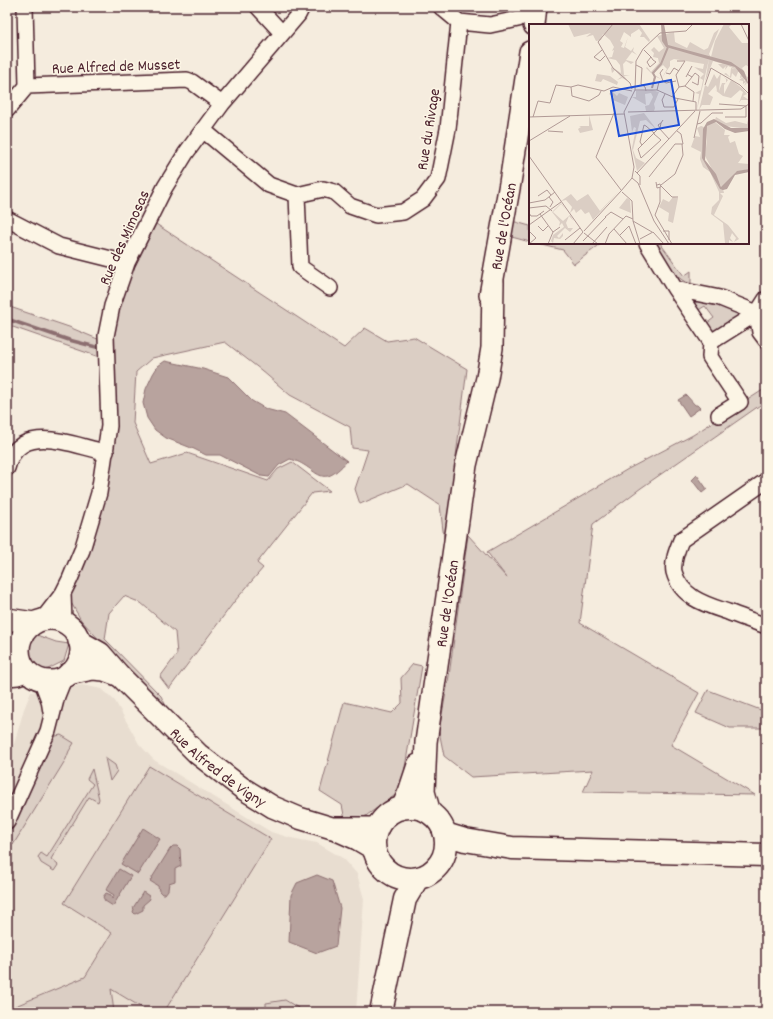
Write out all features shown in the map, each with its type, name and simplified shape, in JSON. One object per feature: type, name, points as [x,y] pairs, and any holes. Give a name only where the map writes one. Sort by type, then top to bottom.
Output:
[{"type":"main road","points":[[534,24],[536,7]]},
{"type":"main road","name":"Rue de l'Océan","points":[[430,813],[424,792],[426,742],[466,465],[487,378],[492,348],[493,282],[529,59]]},
{"type":"main road","points":[[7,619],[38,621],[55,620],[64,622],[73,630],[79,641],[79,659],[75,667],[67,675],[54,680],[23,658],[21,639],[25,631],[38,621]]},
{"type":"main road","name":"Rue Alfred de Vigny","points":[[79,641],[100,653],[120,676],[198,754],[242,788],[273,807],[299,818],[335,829],[374,849]]},
{"type":"main road","name":"Rue Alfred de Vigny","points":[[67,675],[93,670],[104,670],[120,676]]},
{"type":"main road","name":"Rue de l'Océan","points":[[402,808],[426,742]]},
{"type":"main road","points":[[412,807],[422,809],[430,813],[437,819],[445,834],[446,846],[442,858],[436,868],[428,875],[417,879],[406,879],[394,876],[385,870],[378,860],[374,849],[373,838],[383,818],[392,811],[402,808],[412,807]]},
{"type":"main road","name":"Rue Alfred de Vigny","points":[[335,829],[377,828]]},
{"type":"main road","points":[[445,834],[465,840],[512,848]]},
{"type":"main road","points":[[442,858],[465,853],[512,848],[766,855]]},
{"type":"main road","points":[[390,1012],[395,945],[396,895],[394,876]]},
{"type":"main road","points":[[381,1012],[405,899],[417,879]]},
{"type":"street","points":[[7,110],[27,86],[25,7]]},
{"type":"street","points":[[258,7],[282,33]]},
{"type":"street","name":"Rue des Mimosas","points":[[38,621],[63,593],[82,550],[99,493],[109,426],[106,336],[112,306],[127,263],[165,187],[186,153],[222,104],[302,7]]},
{"type":"street","points":[[441,7],[459,22],[490,25],[518,19],[531,7]]},
{"type":"street","name":"Rue du Rivage","points":[[297,195],[323,189],[334,192],[350,206],[376,215],[403,212],[423,199],[438,179],[448,129],[459,22]]},
{"type":"street","name":"Rue Alfred de Musset","points":[[27,86],[187,80],[222,104]]},
{"type":"street","points":[[203,130],[269,185],[297,195],[300,267],[330,288]]},
{"type":"street","points":[[7,219],[59,246],[127,263]]},
{"type":"street","points":[[648,244],[675,289],[711,342],[710,357],[740,402],[719,415]]},
{"type":"street","points":[[675,289],[720,298],[757,313]]},
{"type":"street","points":[[711,342],[757,313],[766,299]]},
{"type":"street","points":[[757,313],[760,332],[766,340]]},
{"type":"street","points":[[7,468],[9,460],[14,452],[21,445],[29,441],[47,439],[106,452]]},
{"type":"street","points":[[766,481],[681,540],[675,553],[674,571],[679,584],[687,593],[701,603],[766,626]]},
{"type":"street","name":"Rue des Mimosas","points":[[63,593],[64,622]]},
{"type":"street","points":[[7,674],[23,658]]},
{"type":"street","points":[[7,678],[18,677],[23,658]]},
{"type":"street","points":[[23,658],[49,700],[52,719]]},
{"type":"street","points":[[7,822],[42,748],[52,719],[57,696],[67,675]]},
{"type":"shaded area","points":[[512,221],[529,226],[529,242],[508,236]]},
{"type":"shaded area","points":[[156,224],[344,348],[365,328],[387,341],[414,337],[467,369],[447,527],[444,539],[440,505],[408,484],[360,504],[355,489],[368,450],[352,448],[350,427],[290,395],[225,342],[152,358],[136,372],[133,423],[151,464],[187,453],[268,481],[278,469],[292,462],[330,491],[312,493],[257,563],[263,568],[234,602],[169,689],[160,677],[177,654],[175,632],[141,603],[124,596],[109,613],[105,639],[161,696],[169,712],[151,696],[81,620],[69,599],[93,543],[111,453],[112,336],[130,276]]},
{"type":"shaded area","points":[[538,244],[601,244],[574,264],[563,250]]},
{"type":"shaded area","points":[[655,244],[661,244],[684,276],[691,271],[691,283],[688,284],[668,270]]},
{"type":"shaded area","points":[[699,300],[737,311],[739,316],[712,333],[706,324],[714,318],[705,306],[697,311],[694,304]]},
{"type":"shaded area","points":[[7,306],[69,327],[100,340],[99,357],[7,325]]},
{"type":"shaded area","points":[[165,361],[203,369],[228,377],[252,401],[266,409],[285,414],[347,461],[338,470],[330,475],[324,476],[318,475],[299,462],[290,459],[279,465],[269,477],[261,476],[220,455],[206,455],[166,438],[155,430],[147,418],[143,403],[146,389],[153,374],[158,366]]},
{"type":"shaded area","points":[[766,388],[766,401],[641,488],[593,524],[580,623],[699,693],[671,745],[755,795],[583,792],[593,770],[471,777],[444,756],[439,731],[449,676],[468,535],[507,578],[487,552],[628,469],[693,435]]},
{"type":"shaded area","points":[[686,395],[695,405],[700,408],[689,416],[678,400]]},
{"type":"shaded area","points":[[697,475],[707,489],[702,493],[692,480]]},
{"type":"shaded area","points":[[34,634],[56,642],[69,644],[64,661],[44,671],[28,660],[26,654],[27,642]]},
{"type":"shaded area","points":[[413,664],[422,666],[401,791],[360,820],[345,820],[342,805],[320,791],[344,702],[392,713],[402,703],[401,678]]},
{"type":"shaded area","points":[[82,685],[102,689],[115,701],[139,744],[154,760],[271,832],[317,843],[344,859],[357,874],[364,899],[356,1012],[305,1012],[285,1000],[266,1003],[266,1012],[7,1012],[7,760],[15,741],[24,709],[31,692]]},
{"type":"shaded area","points":[[708,690],[766,712],[766,730],[762,728],[730,728],[696,713]]},
{"type":"shaded area","points":[[61,735],[74,743],[66,759],[13,845],[9,839],[9,833],[53,740],[56,736]]},
{"type":"shaded area","points":[[105,758],[115,765],[117,771],[110,781]]},
{"type":"shaded area","points":[[149,766],[271,839],[164,1012],[149,1012],[111,989],[114,1012],[15,1012],[13,1007],[85,977],[112,933],[64,903]]},
{"type":"shaded area","points":[[92,769],[99,799],[98,802],[89,797],[51,859],[58,865],[54,871],[41,863],[38,857],[41,853],[47,857],[93,784],[87,779]]},
{"type":"shaded area","points":[[143,828],[160,839],[138,874],[121,864]]},
{"type":"shaded area","points":[[173,846],[177,846],[180,849],[181,866],[175,869],[175,881],[169,883],[168,890],[165,894],[162,894],[159,891],[158,886],[150,881]]},
{"type":"shaded area","points":[[119,869],[131,876],[113,906],[105,901],[103,897],[106,893],[111,895],[112,899],[114,895],[106,890]]},
{"type":"shaded area","points":[[317,875],[332,881],[340,908],[336,946],[317,953],[289,942],[291,895],[297,883]]},
{"type":"shaded area","points":[[143,892],[149,896],[150,899],[143,905],[143,910],[135,914],[133,912],[133,908]]},
{"type":"shaded area","points":[[766,994],[766,1012],[758,1012]]},
{"type":"shaded area","points":[[285,1000],[305,1012],[266,1012],[266,1003]]},
{"type":"waterway","points":[[7,319],[69,340],[100,348]]}]
